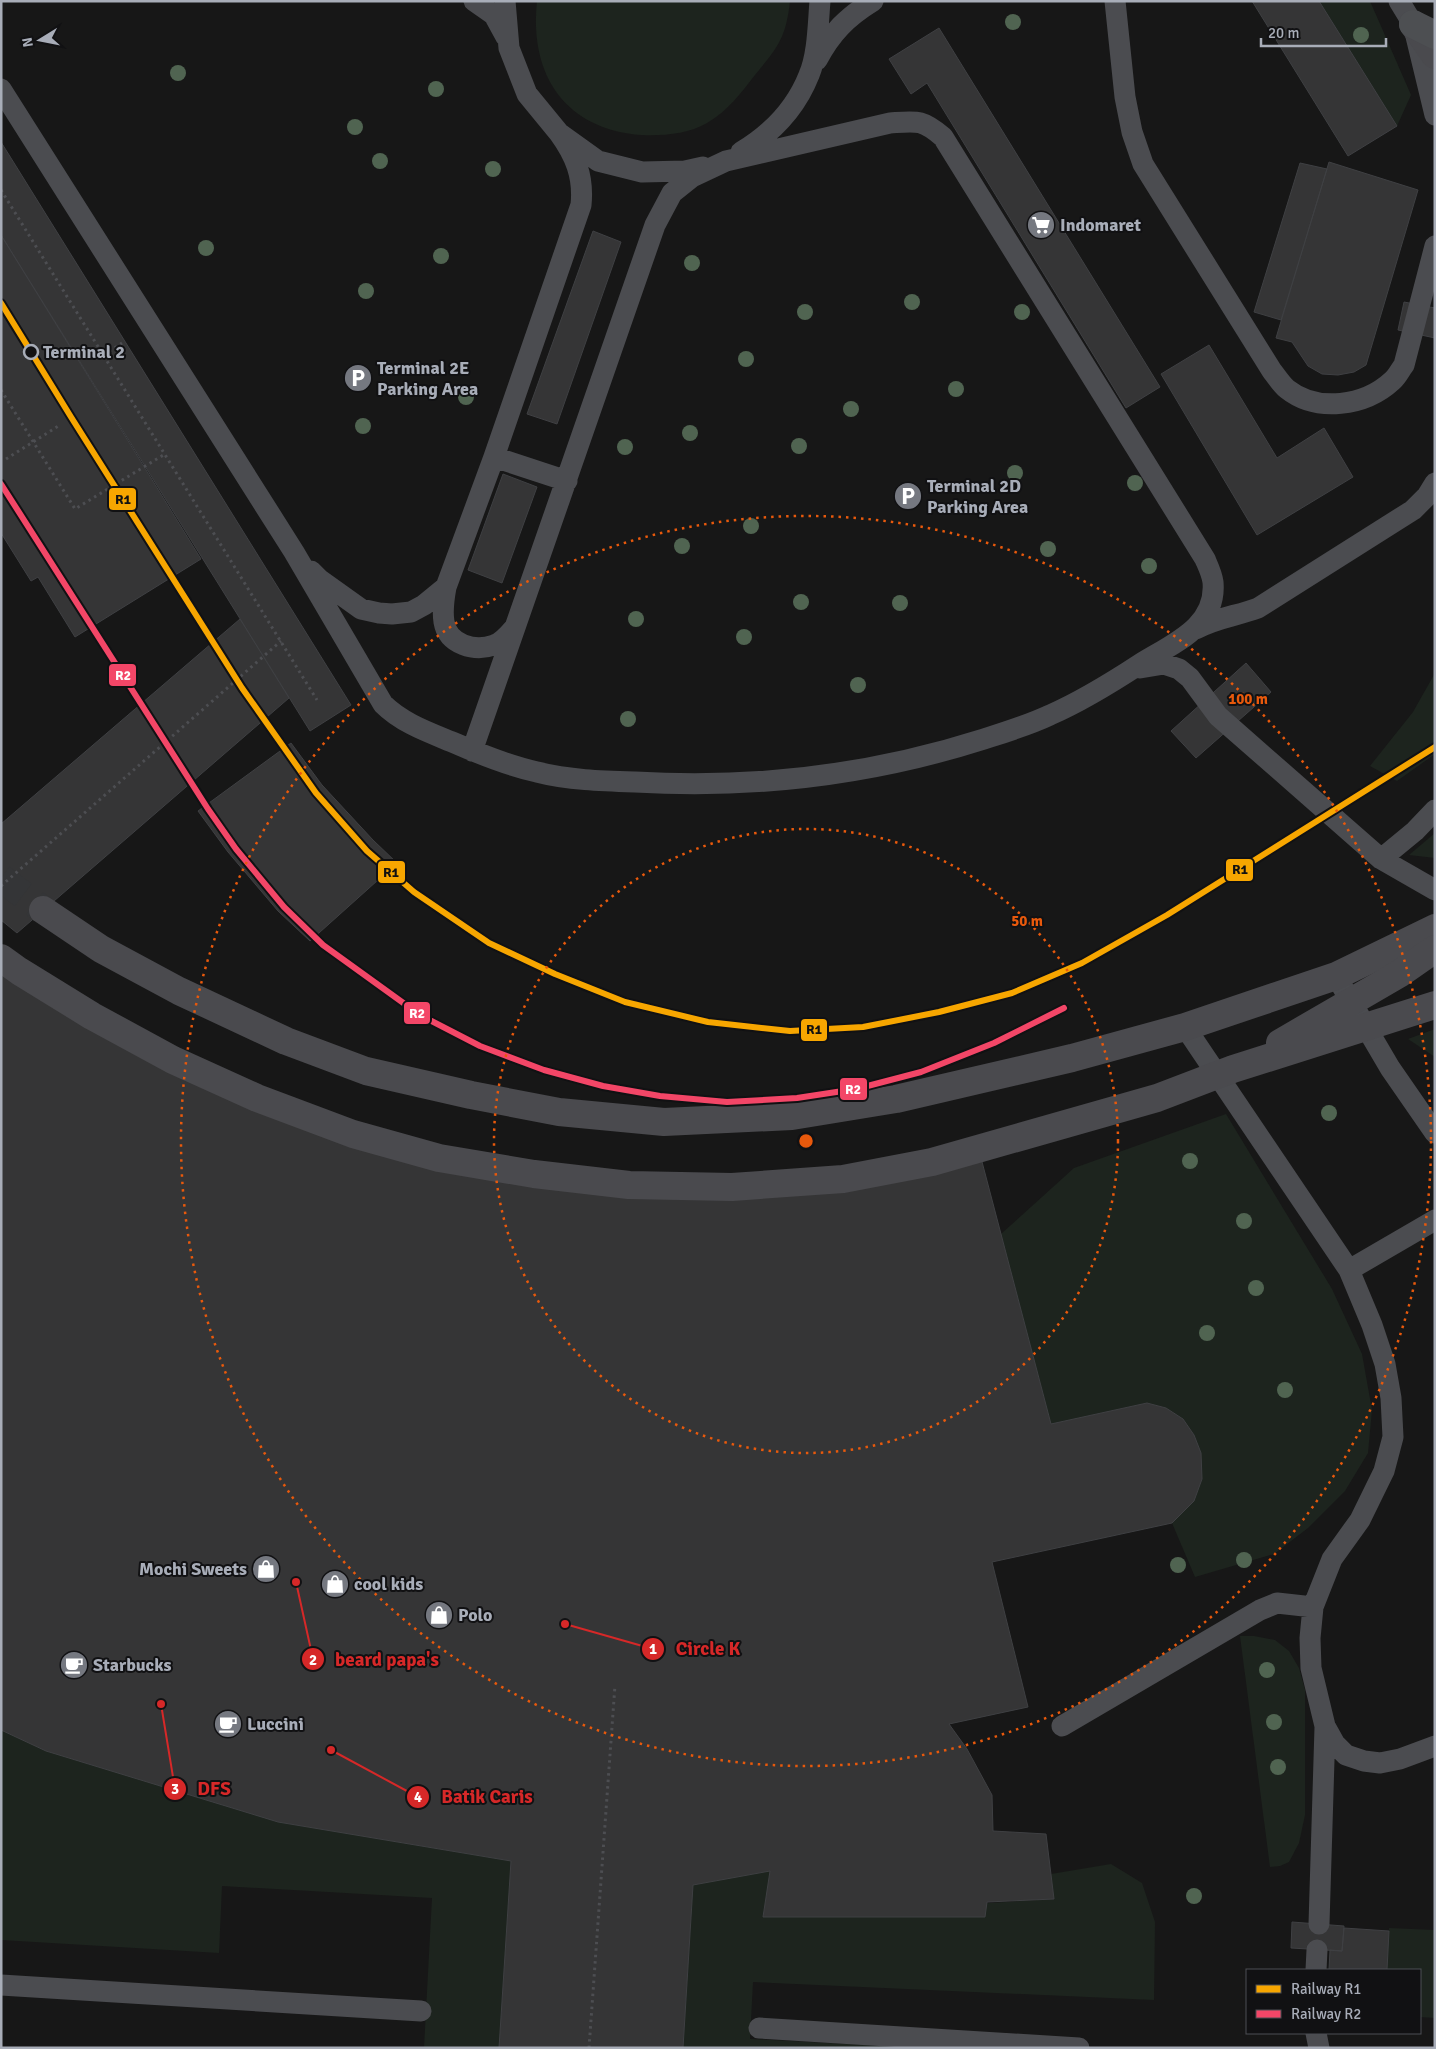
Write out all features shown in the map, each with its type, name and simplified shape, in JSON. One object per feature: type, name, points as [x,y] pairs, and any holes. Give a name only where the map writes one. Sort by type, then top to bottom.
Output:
[{"type":"street","points":[[1424,30],[1435,55]]},
{"type":"street","points":[[43,910],[101,949],[179,991],[286,1041],[366,1071],[471,1095],[559,1112],[664,1122],[792,1116],[906,1097],[1072,1058],[1185,1027],[1336,976],[1435,928]]},
{"type":"street","points":[[1233,1069],[1399,974],[1435,949]]},
{"type":"street","points":[[1,958],[92,1016],[173,1060],[257,1098],[353,1134],[439,1158],[534,1174],[629,1185],[732,1186],[852,1177],[932,1162],[1158,1098],[1233,1069],[1435,1005]]},
{"type":"lane","points":[[474,1],[494,15],[503,29],[527,94],[570,149],[578,166],[583,190],[581,205],[494,457],[446,587],[443,607],[444,624],[450,636],[464,645],[480,649],[496,644],[507,636],[518,622]]},
{"type":"lane","points":[[505,1],[509,48]]},
{"type":"lane","points":[[810,74],[818,34],[820,1]]},
{"type":"lane","points":[[472,751],[655,224],[672,193],[692,177],[726,161],[761,140],[790,110],[833,34],[851,14],[873,1]]},
{"type":"lane","points":[[1115,1],[1125,97],[1132,132],[1143,164],[1272,371],[1287,389],[1308,400],[1330,404],[1353,401],[1376,392],[1393,380],[1404,365],[1435,246]]},
{"type":"lane","points":[[1398,1],[1424,30],[1435,115]]},
{"type":"lane","points":[[1,89],[294,552],[383,704],[405,721],[472,751],[536,772],[595,780],[671,784],[741,784],[817,777],[878,767],[939,753],[1005,732],[1057,712],[1091,696],[1212,620],[1242,614],[1258,608],[1413,510],[1427,496],[1435,483]]},
{"type":"lane","points":[[558,133],[598,162],[642,172],[685,172],[890,123],[910,121],[928,124],[942,137],[1205,560],[1213,579],[1213,596],[1207,616],[1194,630]]},
{"type":"lane","points":[[494,457],[567,481]]},
{"type":"lane","points":[[294,552],[319,580],[361,609],[392,614],[411,612],[424,605],[446,587]]},
{"type":"lane","points":[[1128,672],[1151,665],[1164,664],[1179,670],[1190,678],[1218,716],[1381,859],[1435,890]]},
{"type":"lane","points":[[1381,859],[1415,831],[1435,810]]},
{"type":"lane","points":[[1336,976],[1390,1068],[1432,1125]]},
{"type":"lane","points":[[1185,1027],[1349,1270],[1372,1324],[1386,1364],[1391,1398],[1393,1437],[1384,1471],[1360,1520],[1332,1559],[1313,1607],[1310,1638],[1311,1668],[1325,1726],[1319,1924]]},
{"type":"lane","points":[[1349,1270],[1435,1220]]},
{"type":"lane","points":[[1062,1726],[1260,1610],[1277,1603],[1313,1607]]},
{"type":"lane","points":[[1325,1726],[1340,1750],[1346,1755],[1364,1761],[1380,1763],[1400,1759],[1435,1746]]},
{"type":"lane","points":[[1,1985],[421,2011]]},
{"type":"lane","points":[[759,2028],[1079,2048]]},
{"type":"lane","points":[[1316,2034],[1319,2048]]},
{"type":"path","points":[[1,190],[318,700]]},
{"type":"path","points":[[1,390],[75,509],[164,454]]},
{"type":"path","points":[[6,459],[60,425]]},
{"type":"path","points":[[1,886],[281,641]]},
{"type":"path","points":[[589,2048],[615,1685]]},
{"type":"shaded area","points":[[537,1],[790,1],[786,24],[780,41],[770,57],[728,107],[715,118],[692,130],[667,135],[641,135],[614,131],[592,122],[573,109],[557,94],[546,74],[539,52],[536,28]]},
{"type":"shaded area","points":[[1319,1],[1370,1],[1411,95],[1397,126]]},
{"type":"shaded area","points":[[1435,673],[1435,754],[1397,781],[1370,766],[1413,712]]},
{"type":"shaded area","points":[[1435,833],[1435,858],[1409,855]]},
{"type":"shaded area","points":[[1435,1029],[1435,1057],[1408,1039]]},
{"type":"shaded area","points":[[1226,1114],[1332,1289],[1362,1354],[1372,1410],[1368,1453],[1345,1491],[1308,1528],[1274,1554],[1195,1577],[1172,1523],[1194,1501],[1202,1479],[1194,1435],[1183,1419],[1166,1408],[1147,1403],[1051,1424],[1001,1234],[1074,1168]]},
{"type":"shaded area","points":[[1240,1636],[1254,1636],[1275,1640],[1289,1651],[1299,1668],[1305,1690],[1305,1815],[1299,1843],[1289,1862],[1280,1866],[1270,1867]]},
{"type":"shaded area","points":[[1,1730],[46,1751],[278,1822],[511,1861],[499,2048],[424,2048],[432,1898],[222,1886],[219,1953],[1,1940]]},
{"type":"shaded area","points":[[1111,1864],[1142,1883],[1155,1922],[1154,2000],[753,1982],[750,2039],[923,2048],[683,2048],[693,1885],[770,1871],[763,1917],[1054,1899],[1051,1874]]},
{"type":"shaded area","points":[[1389,1928],[1435,1930],[1435,2018],[1421,2017],[1421,1969],[1387,1969]]},
{"type":"building","points":[[1252,1],[1319,1],[1397,126],[1348,156]]},
{"type":"building","points":[[939,28],[1160,387],[1126,408],[927,83],[911,94],[889,59]]},
{"type":"building","points":[[1,142],[351,705],[310,731],[1,235]]},
{"type":"building","points":[[1329,162],[1418,190],[1366,365],[1354,372],[1338,375],[1322,374],[1308,366],[1292,342],[1276,338]]},
{"type":"building","points":[[1300,163],[1327,169],[1281,320],[1254,312]]},
{"type":"building","points":[[593,231],[621,242],[557,424],[527,414]]},
{"type":"building","points":[[1,235],[201,559],[75,637],[38,577],[31,581],[1,533]]},
{"type":"building","points":[[1404,302],[1435,308],[1435,338],[1398,330]]},
{"type":"building","points":[[1209,345],[1277,458],[1324,428],[1353,477],[1257,535],[1161,374]]},
{"type":"building","points":[[503,474],[537,487],[502,583],[468,570]]},
{"type":"building","points":[[240,619],[289,698],[17,933],[1,920],[1,824]]},
{"type":"building","points":[[1246,663],[1271,692],[1196,758],[1171,731]]},
{"type":"building","points":[[291,743],[322,785],[397,863],[310,941],[278,911],[228,852],[198,811]]},
{"type":"building","points":[[1,972],[253,1108],[632,1194],[981,1158],[1051,1424],[1147,1403],[1166,1408],[1183,1419],[1194,1435],[1201,1453],[1202,1479],[1194,1501],[1172,1523],[992,1562],[1028,1707],[949,1724],[967,1749],[992,1795],[993,1831],[1046,1834],[1054,1899],[987,1902],[985,1917],[763,1917],[770,1871],[693,1885],[683,2048],[499,2048],[511,1861],[278,1822],[46,1751],[1,1730]]},
{"type":"building","points":[[1292,1922],[1344,1926],[1342,1951],[1291,1948]]},
{"type":"building","points":[[1344,1928],[1389,1931],[1387,1969],[1329,1969],[1330,1950],[1342,1951]]},
{"type":"tunnel","points":[[1,878],[43,910]]},
{"type":"rail line","name":"R1","points":[[1,303],[242,688],[316,793],[367,851],[414,892],[489,943],[555,974],[625,1002],[708,1022],[790,1031],[863,1027],[939,1012],[1012,993],[1082,963],[1167,915],[1435,747]]},
{"type":"rail line","name":"R2","points":[[1,484],[208,809],[236,849],[284,907],[323,945],[420,1015],[480,1046],[544,1070],[603,1086],[660,1096],[727,1102],[797,1098],[856,1089],[921,1072],[994,1043],[1064,1008]]},
{"type":"place","name":"Indomaret","points":[[1041,225]]},
{"type":"place","name":"Terminal 2","points":[[31,352]]},
{"type":"place","name":"Terminal 2E Parking Area","points":[[358,378]]},
{"type":"place","name":"Terminal 2D Parking Area","points":[[908,496]]},
{"type":"place","name":"Mochi Sweets","points":[[266,1569]]},
{"type":"place","name":"beard papa's","points":[[296,1582]]},
{"type":"place","name":"cool kids","points":[[335,1584]]},
{"type":"place","name":"Polo","points":[[439,1615]]},
{"type":"place","name":"Circle K","points":[[565,1624]]},
{"type":"place","name":"Starbucks","points":[[74,1665]]},
{"type":"place","name":"DFS","points":[[161,1704]]},
{"type":"place","name":"Luccini","points":[[228,1724]]},
{"type":"place","name":"Batik Caris","points":[[331,1750]]}]
